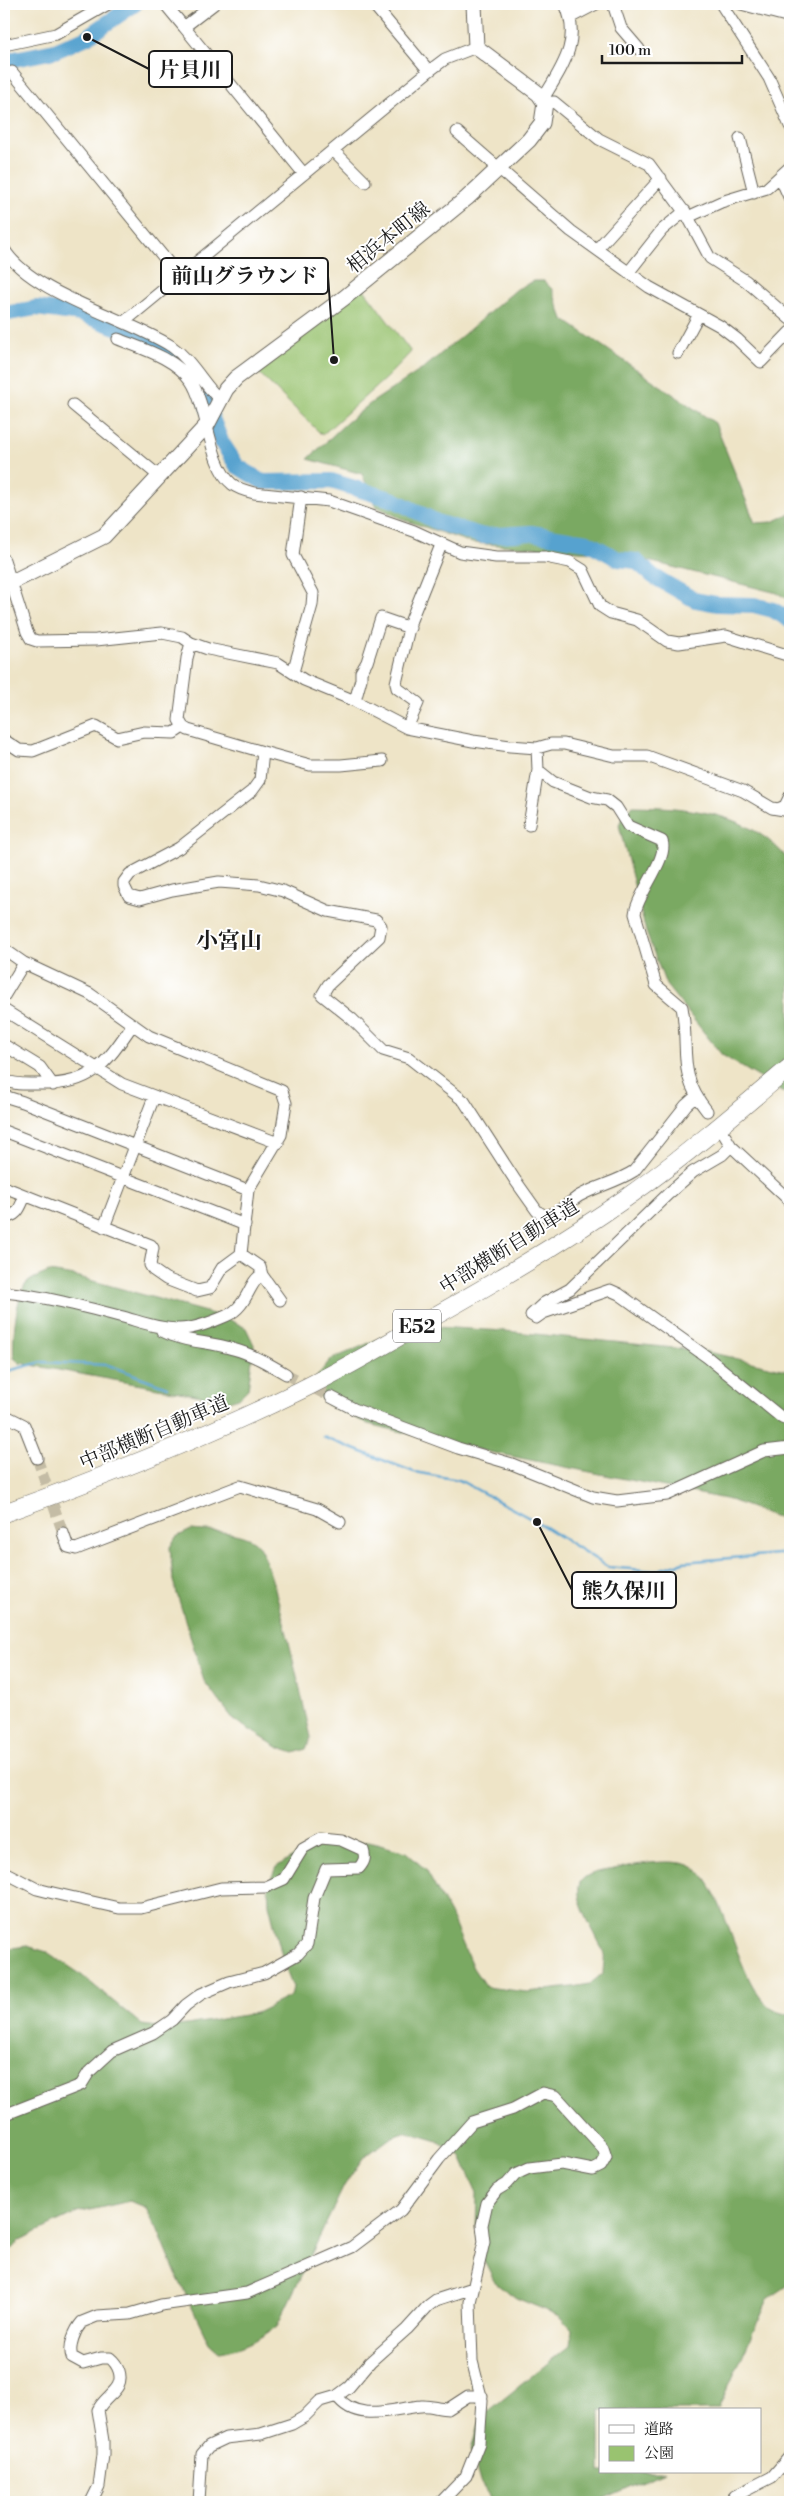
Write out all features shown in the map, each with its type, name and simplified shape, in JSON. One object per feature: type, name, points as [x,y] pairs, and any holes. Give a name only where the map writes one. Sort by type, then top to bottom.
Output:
[{"type":"highway","name":"中部横断自動車道","points":[[4,1513],[96,1480],[226,1425],[300,1391],[473,1295],[550,1249],[627,1197],[725,1122],[790,1068]]},
{"type":"main road","points":[[474,4],[476,47],[544,101]]},
{"type":"main road","name":"相浜本町線","points":[[7,584],[99,540],[213,414],[236,378],[352,293],[467,198],[529,140],[542,123],[544,101]]},
{"type":"street","points":[[4,45],[56,34],[108,4]]},
{"type":"street","points":[[165,4],[304,174]]},
{"type":"street","points":[[184,27],[214,4]]},
{"type":"street","points":[[373,4],[430,70]]},
{"type":"street","points":[[565,4],[571,17],[571,42],[568,54],[544,101],[554,102],[599,139],[649,164],[687,214],[710,258],[746,281],[790,319]]},
{"type":"street","points":[[571,17],[596,4]]},
{"type":"street","points":[[613,4],[621,28],[639,49]]},
{"type":"street","points":[[721,4],[769,78],[790,126]]},
{"type":"street","points":[[741,4],[790,17]]},
{"type":"street","points":[[124,322],[430,70],[445,59],[476,47]]},
{"type":"street","points":[[12,72],[180,277]]},
{"type":"street","points":[[456,132],[571,231],[598,248],[628,273],[698,316],[732,334],[761,362],[790,332]]},
{"type":"street","points":[[740,138],[754,193]]},
{"type":"street","points":[[333,150],[365,182]]},
{"type":"street","points":[[628,273],[662,230],[687,214],[767,188],[790,167]]},
{"type":"street","points":[[780,177],[790,199]]},
{"type":"street","points":[[598,248],[660,178]]},
{"type":"street","points":[[4,249],[12,262],[24,272],[70,298],[124,322],[179,352],[195,367],[213,414],[222,470],[233,485],[254,493],[329,501],[414,531],[441,545],[460,552],[474,555],[545,557],[570,562],[583,570],[600,606],[611,613],[637,620],[667,641],[679,642],[726,636],[790,656]]},
{"type":"street","points":[[678,353],[698,316]]},
{"type":"street","points":[[118,338],[165,359],[181,370],[191,380],[196,392],[213,414]]},
{"type":"street","points":[[73,405],[158,476]]},
{"type":"street","points":[[293,672],[312,605],[313,592],[293,555],[301,497]]},
{"type":"street","points":[[407,728],[418,703],[397,688],[396,682],[411,620],[441,545]]},
{"type":"street","points":[[4,560],[7,584],[27,632],[31,638],[37,641],[96,640],[162,633],[182,637],[191,643],[278,663],[304,680],[355,701],[407,728],[473,741],[537,748],[551,744],[564,744],[614,756],[647,756],[743,790],[772,808],[785,810]]},
{"type":"street","points":[[355,701],[361,672],[368,662],[381,618],[410,628]]},
{"type":"street","points":[[191,643],[187,658],[179,720],[183,727],[310,765],[342,766],[382,761]]},
{"type":"street","points":[[4,740],[19,750],[33,751],[96,726],[117,738],[144,732],[174,733],[183,727]]},
{"type":"street","points":[[529,825],[538,770],[537,748]]},
{"type":"street","points":[[263,752],[258,785],[179,848],[130,874],[124,886],[129,896],[140,899],[172,890],[212,883],[259,885],[283,891],[328,911],[376,920],[381,926],[379,938],[328,985],[322,995],[352,1019],[383,1050],[409,1058],[464,1101],[515,1180],[537,1211],[545,1216],[555,1214],[580,1196],[624,1178],[634,1171],[686,1105],[696,1096]]},
{"type":"street","points":[[538,770],[553,782],[591,797],[607,800],[616,807],[628,826],[662,841],[664,850],[637,904],[635,914],[656,984],[682,1007],[686,1073],[696,1096],[707,1111]]},
{"type":"street","points":[[790,796],[783,815],[790,821]]},
{"type":"street","points":[[4,949],[24,963],[90,994],[149,1036],[278,1088],[284,1095],[286,1103],[278,1143],[248,1190],[241,1254],[222,1268],[210,1288],[197,1291],[166,1279],[153,1270],[150,1265],[153,1248],[151,1245],[4,1187]]},
{"type":"street","points":[[4,996],[24,963]]},
{"type":"street","points":[[4,1010],[122,1084],[154,1098],[278,1143]]},
{"type":"street","points":[[4,1080],[10,1083],[68,1084],[97,1069],[114,1052],[133,1024]]},
{"type":"street","points":[[4,1045],[40,1067],[53,1085]]},
{"type":"street","points":[[4,1096],[248,1190]]},
{"type":"street","points":[[104,1227],[154,1098]]},
{"type":"street","points":[[4,1131],[245,1225]]},
{"type":"street","points":[[790,1201],[728,1141],[722,1155],[693,1172],[570,1289],[544,1303],[531,1315],[536,1318],[543,1313],[610,1290],[620,1294],[707,1357],[782,1418],[790,1421]]},
{"type":"street","points":[[4,1217],[12,1217],[18,1213],[25,1196]]},
{"type":"street","points":[[241,1254],[260,1267],[262,1275],[280,1300]]},
{"type":"street","points":[[154,1326],[190,1328],[228,1315],[240,1307],[256,1277],[262,1275]]},
{"type":"street","points":[[4,1292],[72,1304],[154,1326],[184,1341],[232,1348],[249,1354],[286,1374]]},
{"type":"street","points":[[331,1397],[362,1412],[449,1445],[512,1464],[593,1497],[617,1500],[667,1495],[764,1451],[790,1448]]},
{"type":"street","points":[[4,1415],[24,1425],[37,1458]]},
{"type":"street","points":[[63,1534],[68,1547],[76,1549],[240,1486],[317,1508],[340,1522]]},
{"type":"street","points":[[4,1872],[37,1889],[53,1894],[119,1908],[141,1908],[221,1888],[266,1887],[284,1879],[303,1848],[322,1838],[341,1840],[363,1850],[365,1856],[364,1862],[359,1868],[326,1869],[323,1873],[314,1898],[307,1944],[298,1954],[264,1973],[229,1982],[201,1994],[186,2005],[172,2020],[153,2033],[112,2051],[89,2072],[81,2085],[4,2115]]},
{"type":"street","points":[[91,2502],[99,2486],[103,2455],[103,2440],[98,2410],[104,2400],[120,2385],[121,2381],[118,2368],[110,2358],[101,2358],[83,2363],[72,2357],[71,2348],[82,2322],[97,2316],[130,2314],[161,2305],[244,2294],[352,2247],[404,2206],[439,2159],[472,2122],[513,2109],[536,2095],[550,2093],[556,2096],[603,2148],[606,2157],[604,2162],[593,2170],[562,2164],[529,2168],[516,2174],[507,2184],[496,2190],[487,2203],[483,2216],[484,2242],[470,2302],[472,2361],[482,2396],[479,2443],[463,2481],[441,2502]]},
{"type":"street","points":[[199,2502],[202,2454],[209,2446],[226,2438],[261,2434],[292,2424],[304,2417],[320,2401],[336,2396],[349,2387],[370,2362],[407,2330],[428,2306],[436,2300],[473,2288]]},
{"type":"street","points":[[336,2396],[351,2408],[382,2413],[420,2406],[448,2409],[468,2396],[482,2396]]},
{"type":"street","points":[[730,2502],[735,2496],[772,2477],[790,2456]]},
{"type":"green space","points":[[534,281],[544,281],[552,289],[563,319],[715,423],[755,523],[772,522],[790,514],[790,600],[777,593],[620,554],[472,543],[404,520],[376,506],[362,474],[308,459],[346,423],[371,403],[424,368],[517,289]]},
{"type":"green space","points":[[363,288],[411,352],[387,377],[322,435],[254,368]]},
{"type":"green space","points":[[633,806],[698,811],[739,823],[758,833],[775,846],[790,862],[790,1096],[722,1055],[666,985],[646,932],[619,825],[623,815]]},
{"type":"green space","points":[[49,1272],[75,1276],[224,1317],[246,1328],[254,1345],[248,1389],[239,1398],[229,1401],[20,1363],[14,1358],[14,1342],[15,1323],[21,1295],[27,1283]]},
{"type":"green space","points":[[436,1327],[505,1331],[704,1351],[790,1371],[790,1522],[730,1500],[480,1450],[368,1424],[329,1406],[321,1398],[315,1383],[318,1375],[330,1360],[383,1337]]},
{"type":"green space","points":[[191,1530],[240,1535],[255,1542],[262,1553],[279,1602],[295,1665],[311,1737],[306,1749],[294,1753],[279,1748],[234,1720],[204,1681],[173,1581],[170,1547],[176,1537]]},
{"type":"green space","points":[[369,1842],[406,1852],[426,1870],[450,1914],[473,1968],[486,1987],[527,1992],[590,1984],[603,1973],[604,1954],[584,1912],[579,1895],[580,1882],[583,1879],[598,1872],[643,1864],[667,1862],[687,1864],[695,1868],[708,1882],[719,1903],[748,1976],[759,1996],[773,2009],[790,2014],[790,2284],[768,2299],[719,2408],[599,2408],[599,2474],[659,2474],[596,2502],[502,2502],[491,2499],[480,2482],[471,2450],[480,2418],[570,2345],[572,2329],[560,2316],[516,2298],[494,2281],[481,2255],[476,2234],[477,2193],[461,2157],[438,2141],[407,2132],[392,2137],[363,2158],[344,2186],[277,2326],[243,2346],[219,2352],[209,2343],[176,2274],[157,2228],[145,2207],[130,2201],[77,2213],[20,2240],[4,2257],[4,1949],[27,1946],[47,1952],[79,1973],[142,2025],[158,2027],[187,2025],[256,2013],[291,1996],[293,1987],[284,1964],[269,1904],[268,1886],[276,1867],[298,1854],[327,1843]]},
{"type":"waterway","points":[[4,61],[55,51],[87,37],[135,4]]},
{"type":"waterway","points":[[4,314],[36,308],[81,314],[126,331],[171,354],[195,375],[221,441],[237,466],[263,482],[331,481],[394,500],[439,523],[483,536],[531,533],[587,542],[618,559],[636,561],[653,576],[695,600],[717,604],[754,605],[773,610],[790,620]]},
{"type":"waterway","points":[[4,1372],[42,1362],[108,1365],[167,1387]]},
{"type":"waterway","points":[[323,1437],[414,1472],[459,1480],[537,1522],[608,1567],[655,1571],[683,1562],[790,1553]]},
{"type":"tunnel","points":[[286,1374],[331,1397]]},
{"type":"tunnel","points":[[37,1458],[63,1533]]},
{"type":"place","name":"片貝川","points":[[87,37]]},
{"type":"place","name":"前山グラウンド","points":[[334,360]]},
{"type":"place","name":"熊久保川","points":[[537,1522]]},
{"type":"district","name":"小宮山","points":[[229,940]]}]
